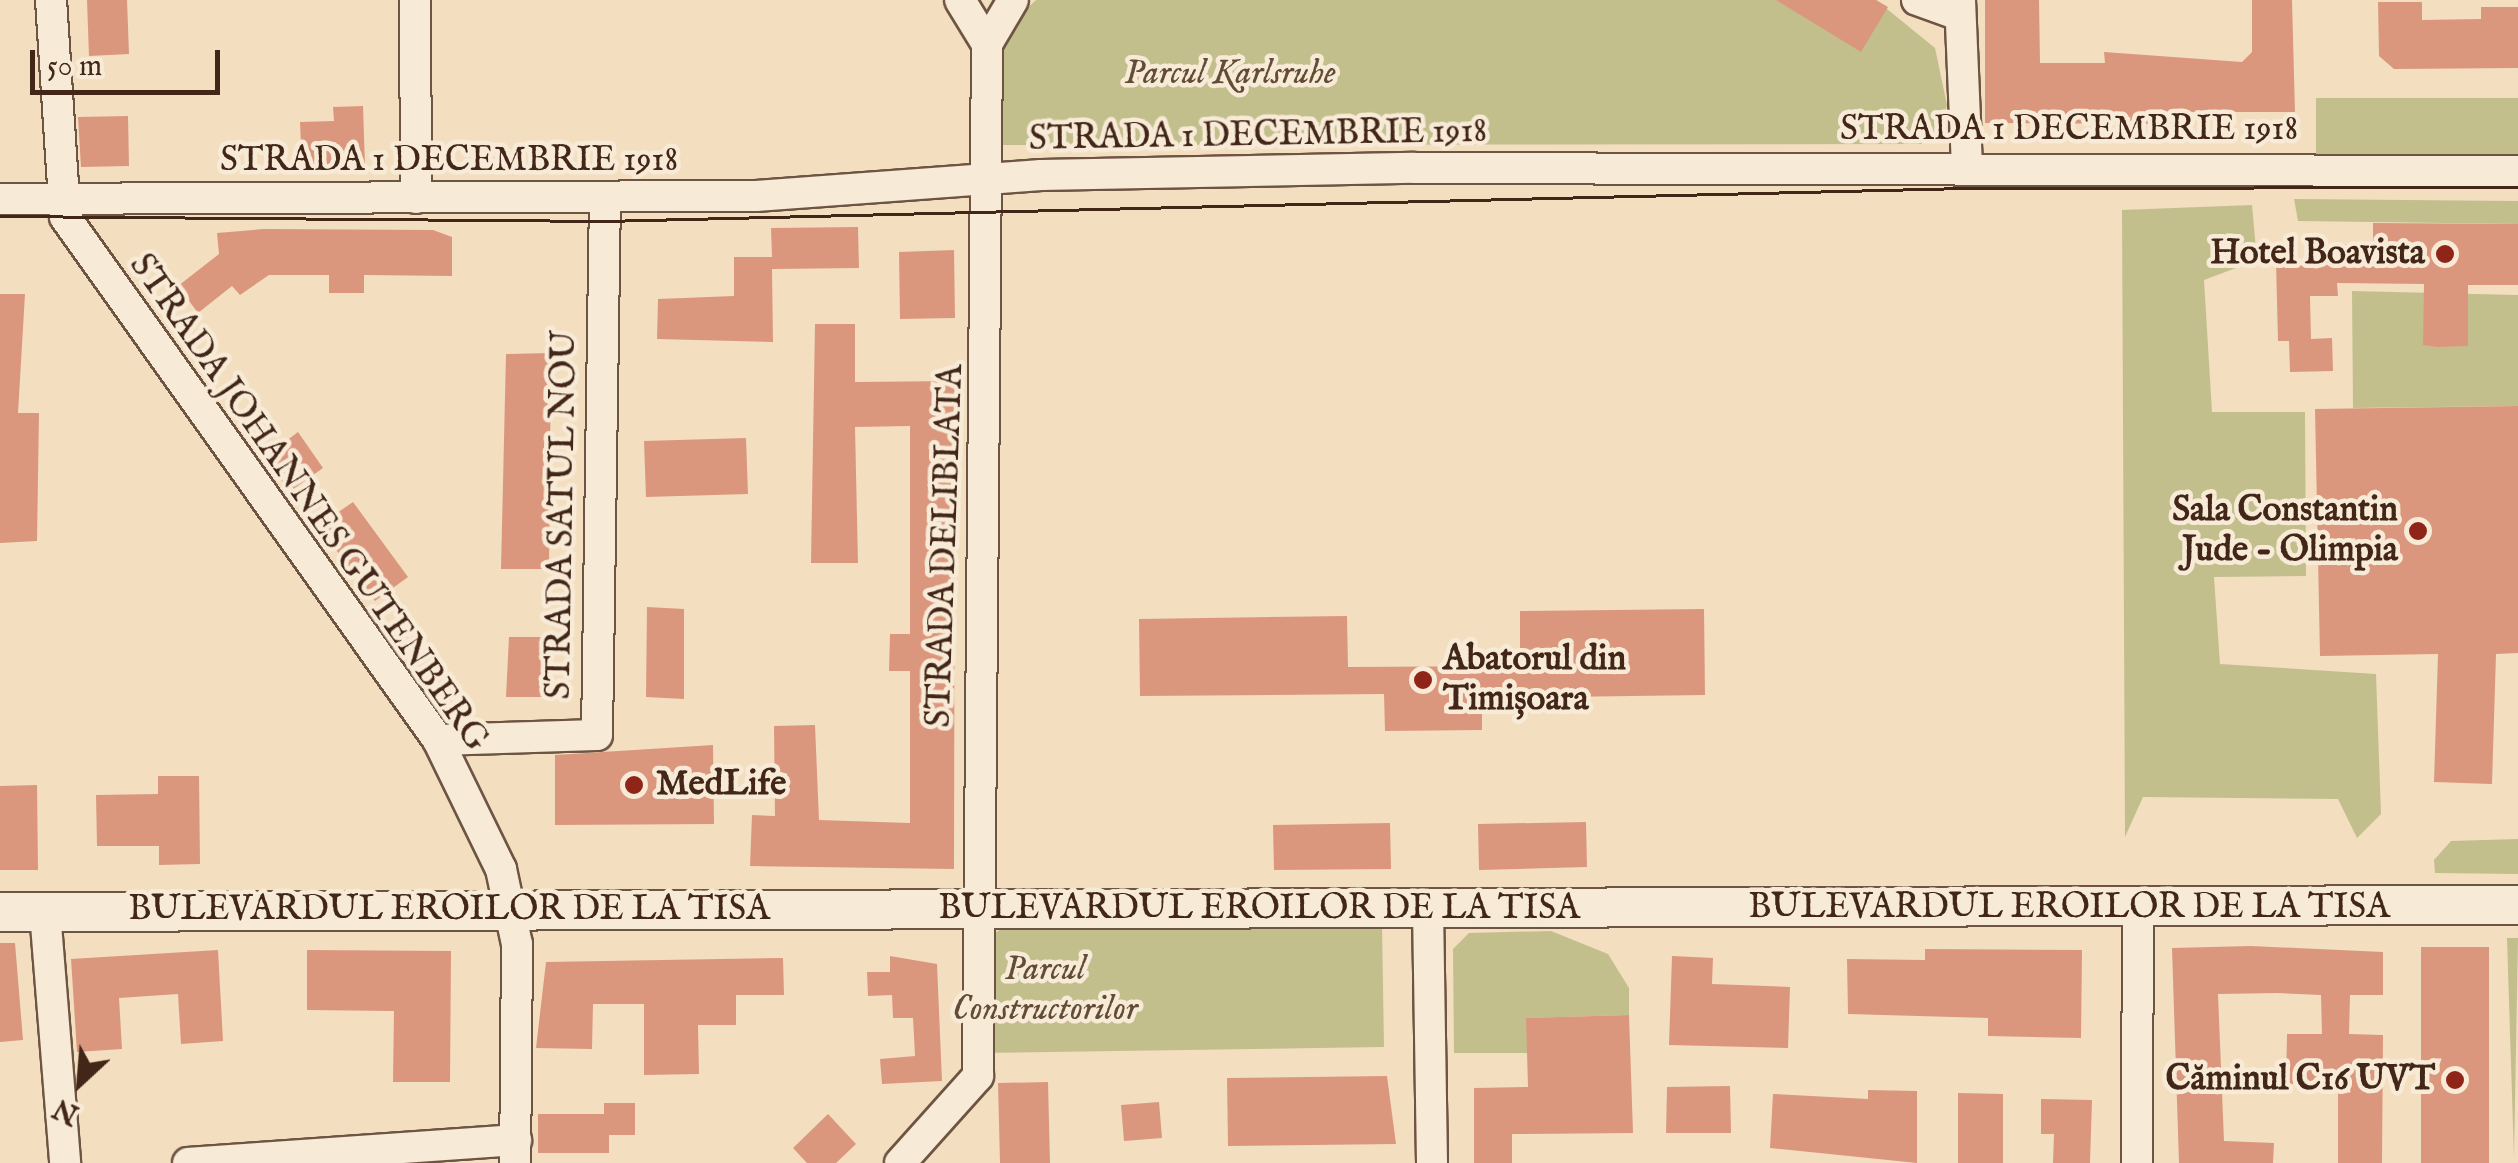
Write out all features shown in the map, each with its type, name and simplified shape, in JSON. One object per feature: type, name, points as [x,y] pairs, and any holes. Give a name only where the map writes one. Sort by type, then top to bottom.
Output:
[{"type":"street","points":[[51,0],[60,201]]},
{"type":"street","points":[[415,0],[416,198]]},
{"type":"street","points":[[960,0],[987,44],[1013,0]]},
{"type":"street","points":[[1917,0],[1959,8],[1967,164]]},
{"type":"street","name":"STRADA DELIBLATA","points":[[900,1163],[978,1076],[973,910],[988,184],[987,44]]},
{"type":"street","name":"STRADA 1 DECEMBRIE 1918","points":[[0,199],[604,197],[988,184],[1062,175],[1967,164],[2518,171]]},
{"type":"street","name":"STRADA SATUL NOU","points":[[438,740],[597,735],[604,197]]},
{"type":"street","name":"STRADA JOHANNES GUTENBERG","points":[[60,201],[128,317],[438,740],[513,907]]},
{"type":"street","name":"BULEVARDUL EROILOR DE LA TISA","points":[[0,912],[513,907],[973,910],[2518,905]]},
{"type":"street","points":[[188,1163],[515,1152],[513,907]]},
{"type":"street","points":[[2137,1163],[2138,907]]},
{"type":"street","points":[[1428,908],[1432,1163]]},
{"type":"street","points":[[45,912],[65,1163]]},
{"type":"green space","name":"Parcul Karlsruhe","points":[[1036,0],[1876,0],[1935,48],[1947,105],[1940,131],[1921,144],[994,145],[995,69],[1014,21]]},
{"type":"green space","points":[[2316,98],[2518,98],[2518,171],[2316,169]]},
{"type":"green space","points":[[2294,199],[2518,201],[2518,224],[2298,221]]},
{"type":"green space","points":[[2252,205],[2256,250],[2244,265],[2204,280],[2212,412],[2305,412],[2306,576],[2214,577],[2220,664],[2376,674],[2381,814],[2357,838],[2338,799],[2143,797],[2125,837],[2122,210]]},
{"type":"green space","points":[[2352,291],[2518,295],[2518,406],[2353,408]]},
{"type":"green space","points":[[2518,839],[2518,874],[2435,873],[2434,860],[2451,841]]},
{"type":"green space","name":"Parcul Constructorilor","points":[[1382,924],[1384,1047],[982,1053],[993,934],[1003,928]]},
{"type":"green space","points":[[1551,931],[1608,954],[1629,988],[1629,1015],[1527,1018],[1527,1053],[1454,1053],[1453,949],[1469,933]]},
{"type":"green space","points":[[2507,938],[2518,938],[2514,1158]]},
{"type":"building","points":[[87,0],[127,0],[129,54],[89,56]]},
{"type":"building","points":[[1776,0],[1876,0],[1888,7],[1861,52]]},
{"type":"building","points":[[1985,0],[2039,0],[2040,63],[2105,63],[2104,52],[2242,62],[2252,52],[2252,0],[2292,0],[2295,112],[2192,112],[2192,124],[1985,123]]},
{"type":"building","points":[[2378,2],[2422,2],[2422,20],[2481,19],[2481,7],[2518,7],[2518,68],[2394,69],[2379,56]]},
{"type":"building","points":[[363,106],[365,166],[302,168],[300,122],[334,121],[333,107]]},
{"type":"building","points":[[128,116],[129,166],[81,167],[78,117]]},
{"type":"building","points":[[2373,223],[2518,224],[2518,285],[2468,285],[2468,346],[2437,347],[2423,345],[2424,284],[2337,283],[2338,296],[2310,296],[2311,339],[2332,338],[2333,371],[2290,372],[2289,341],[2278,341],[2276,262],[2307,262],[2306,245],[2373,244]]},
{"type":"building","points":[[858,227],[859,268],[772,269],[773,342],[657,339],[658,299],[734,296],[734,257],[772,257],[771,228]]},
{"type":"building","points":[[264,229],[433,230],[452,237],[452,276],[364,275],[364,293],[329,293],[329,275],[269,275],[240,295],[232,286],[198,313],[178,286],[219,254],[217,233]]},
{"type":"building","points":[[954,250],[955,318],[900,319],[899,252]]},
{"type":"building","points":[[0,294],[25,294],[18,413],[39,413],[37,541],[0,543]]},
{"type":"building","points":[[815,324],[855,324],[855,382],[955,381],[954,869],[750,866],[752,815],[775,816],[774,726],[815,725],[819,820],[910,823],[910,671],[889,671],[890,634],[910,634],[910,426],[855,427],[858,563],[811,563]]},
{"type":"building","points":[[551,353],[549,569],[501,569],[506,354]]},
{"type":"building","name":"Sala Constantin Jude - Olimpia","points":[[2518,406],[2518,653],[2496,654],[2492,784],[2434,782],[2438,654],[2320,656],[2315,409]]},
{"type":"building","points":[[298,432],[323,468],[289,492],[265,457]]},
{"type":"building","points":[[746,438],[748,494],[646,497],[644,441]]},
{"type":"building","points":[[353,502],[408,577],[375,601],[318,526]]},
{"type":"building","points":[[647,607],[684,609],[684,699],[646,697]]},
{"type":"building","name":"Abatorul din Timișoara","points":[[1704,609],[1705,695],[1482,698],[1482,730],[1385,731],[1384,694],[1140,696],[1139,619],[1347,616],[1348,667],[1520,666],[1520,611]]},
{"type":"building","points":[[509,637],[551,637],[549,697],[506,697]]},
{"type":"building","name":"MedLife","points":[[713,745],[714,824],[555,825],[555,755]]},
{"type":"building","points":[[158,776],[199,776],[200,864],[159,865],[159,846],[97,846],[96,795],[158,794]]},
{"type":"building","points":[[37,785],[38,870],[0,870],[0,786]]},
{"type":"building","points":[[1586,822],[1587,867],[1479,870],[1478,824]]},
{"type":"building","points":[[1390,823],[1391,869],[1274,870],[1273,825]]},
{"type":"building","points":[[0,943],[15,943],[23,1040],[0,1042]]},
{"type":"building","points":[[2251,946],[2383,952],[2383,995],[2350,995],[2349,1034],[2383,1035],[2382,1163],[2338,1163],[2338,1084],[2286,1084],[2287,1034],[2322,1034],[2321,995],[2277,993],[2218,994],[2224,1141],[2274,1143],[2273,1163],[2179,1163],[2172,948]]},
{"type":"building","name":"Căminul C16 UVT","points":[[2421,947],[2489,947],[2489,1163],[2421,1163]]},
{"type":"building","points":[[1925,949],[2082,950],[2081,1038],[1988,1036],[1988,1018],[1848,1014],[1847,959],[1925,960]]},
{"type":"building","points":[[218,950],[223,1041],[181,1044],[178,994],[119,998],[122,1049],[77,1052],[71,959]]},
{"type":"building","points":[[307,950],[451,951],[450,1082],[393,1082],[394,1011],[307,1010]]},
{"type":"building","points":[[890,956],[937,964],[942,1081],[882,1084],[880,1059],[915,1056],[913,1018],[893,1018],[892,995],[868,996],[867,972],[890,972]]},
{"type":"building","points":[[1672,956],[1713,958],[1712,984],[1790,987],[1788,1048],[1669,1045]]},
{"type":"building","points":[[783,958],[784,995],[736,995],[736,1025],[698,1025],[699,1074],[644,1075],[644,1004],[593,1004],[592,1049],[536,1048],[546,962]]},
{"type":"building","points":[[1629,1015],[1633,1133],[1512,1134],[1512,1163],[1474,1163],[1474,1088],[1528,1087],[1526,1018]]},
{"type":"building","points":[[1387,1076],[1396,1144],[1228,1146],[1227,1078]]},
{"type":"building","points":[[1048,1082],[1050,1163],[1000,1163],[998,1083]]},
{"type":"building","points":[[1730,1086],[1731,1133],[1666,1133],[1667,1087]]},
{"type":"building","points":[[1868,1090],[1917,1091],[1917,1163],[1770,1148],[1773,1094],[1868,1099]]},
{"type":"building","points":[[1958,1093],[2003,1094],[2003,1163],[1958,1163]]},
{"type":"building","points":[[2041,1099],[2092,1100],[2090,1163],[2053,1163],[2054,1134],[2041,1134]]},
{"type":"building","points":[[1159,1102],[1162,1138],[1124,1141],[1121,1105]]},
{"type":"building","points":[[604,1103],[635,1103],[635,1135],[609,1135],[609,1153],[538,1153],[538,1114],[604,1114]]},
{"type":"building","points":[[828,1114],[856,1144],[836,1163],[807,1163],[793,1148]]},
{"type":"tram line","points":[[0,216],[605,221],[1968,188],[2518,187]]},
{"type":"place","name":"Hotel Boavista","points":[[2445,254]]},
{"type":"place","name":"Sala Constantin Jude - Olimpia","points":[[2418,531]]},
{"type":"place","name":"Abatorul din Timișoara","points":[[1423,680]]},
{"type":"place","name":"MedLife","points":[[634,785]]},
{"type":"place","name":"Căminul C16 UVT","points":[[2455,1080]]}]
